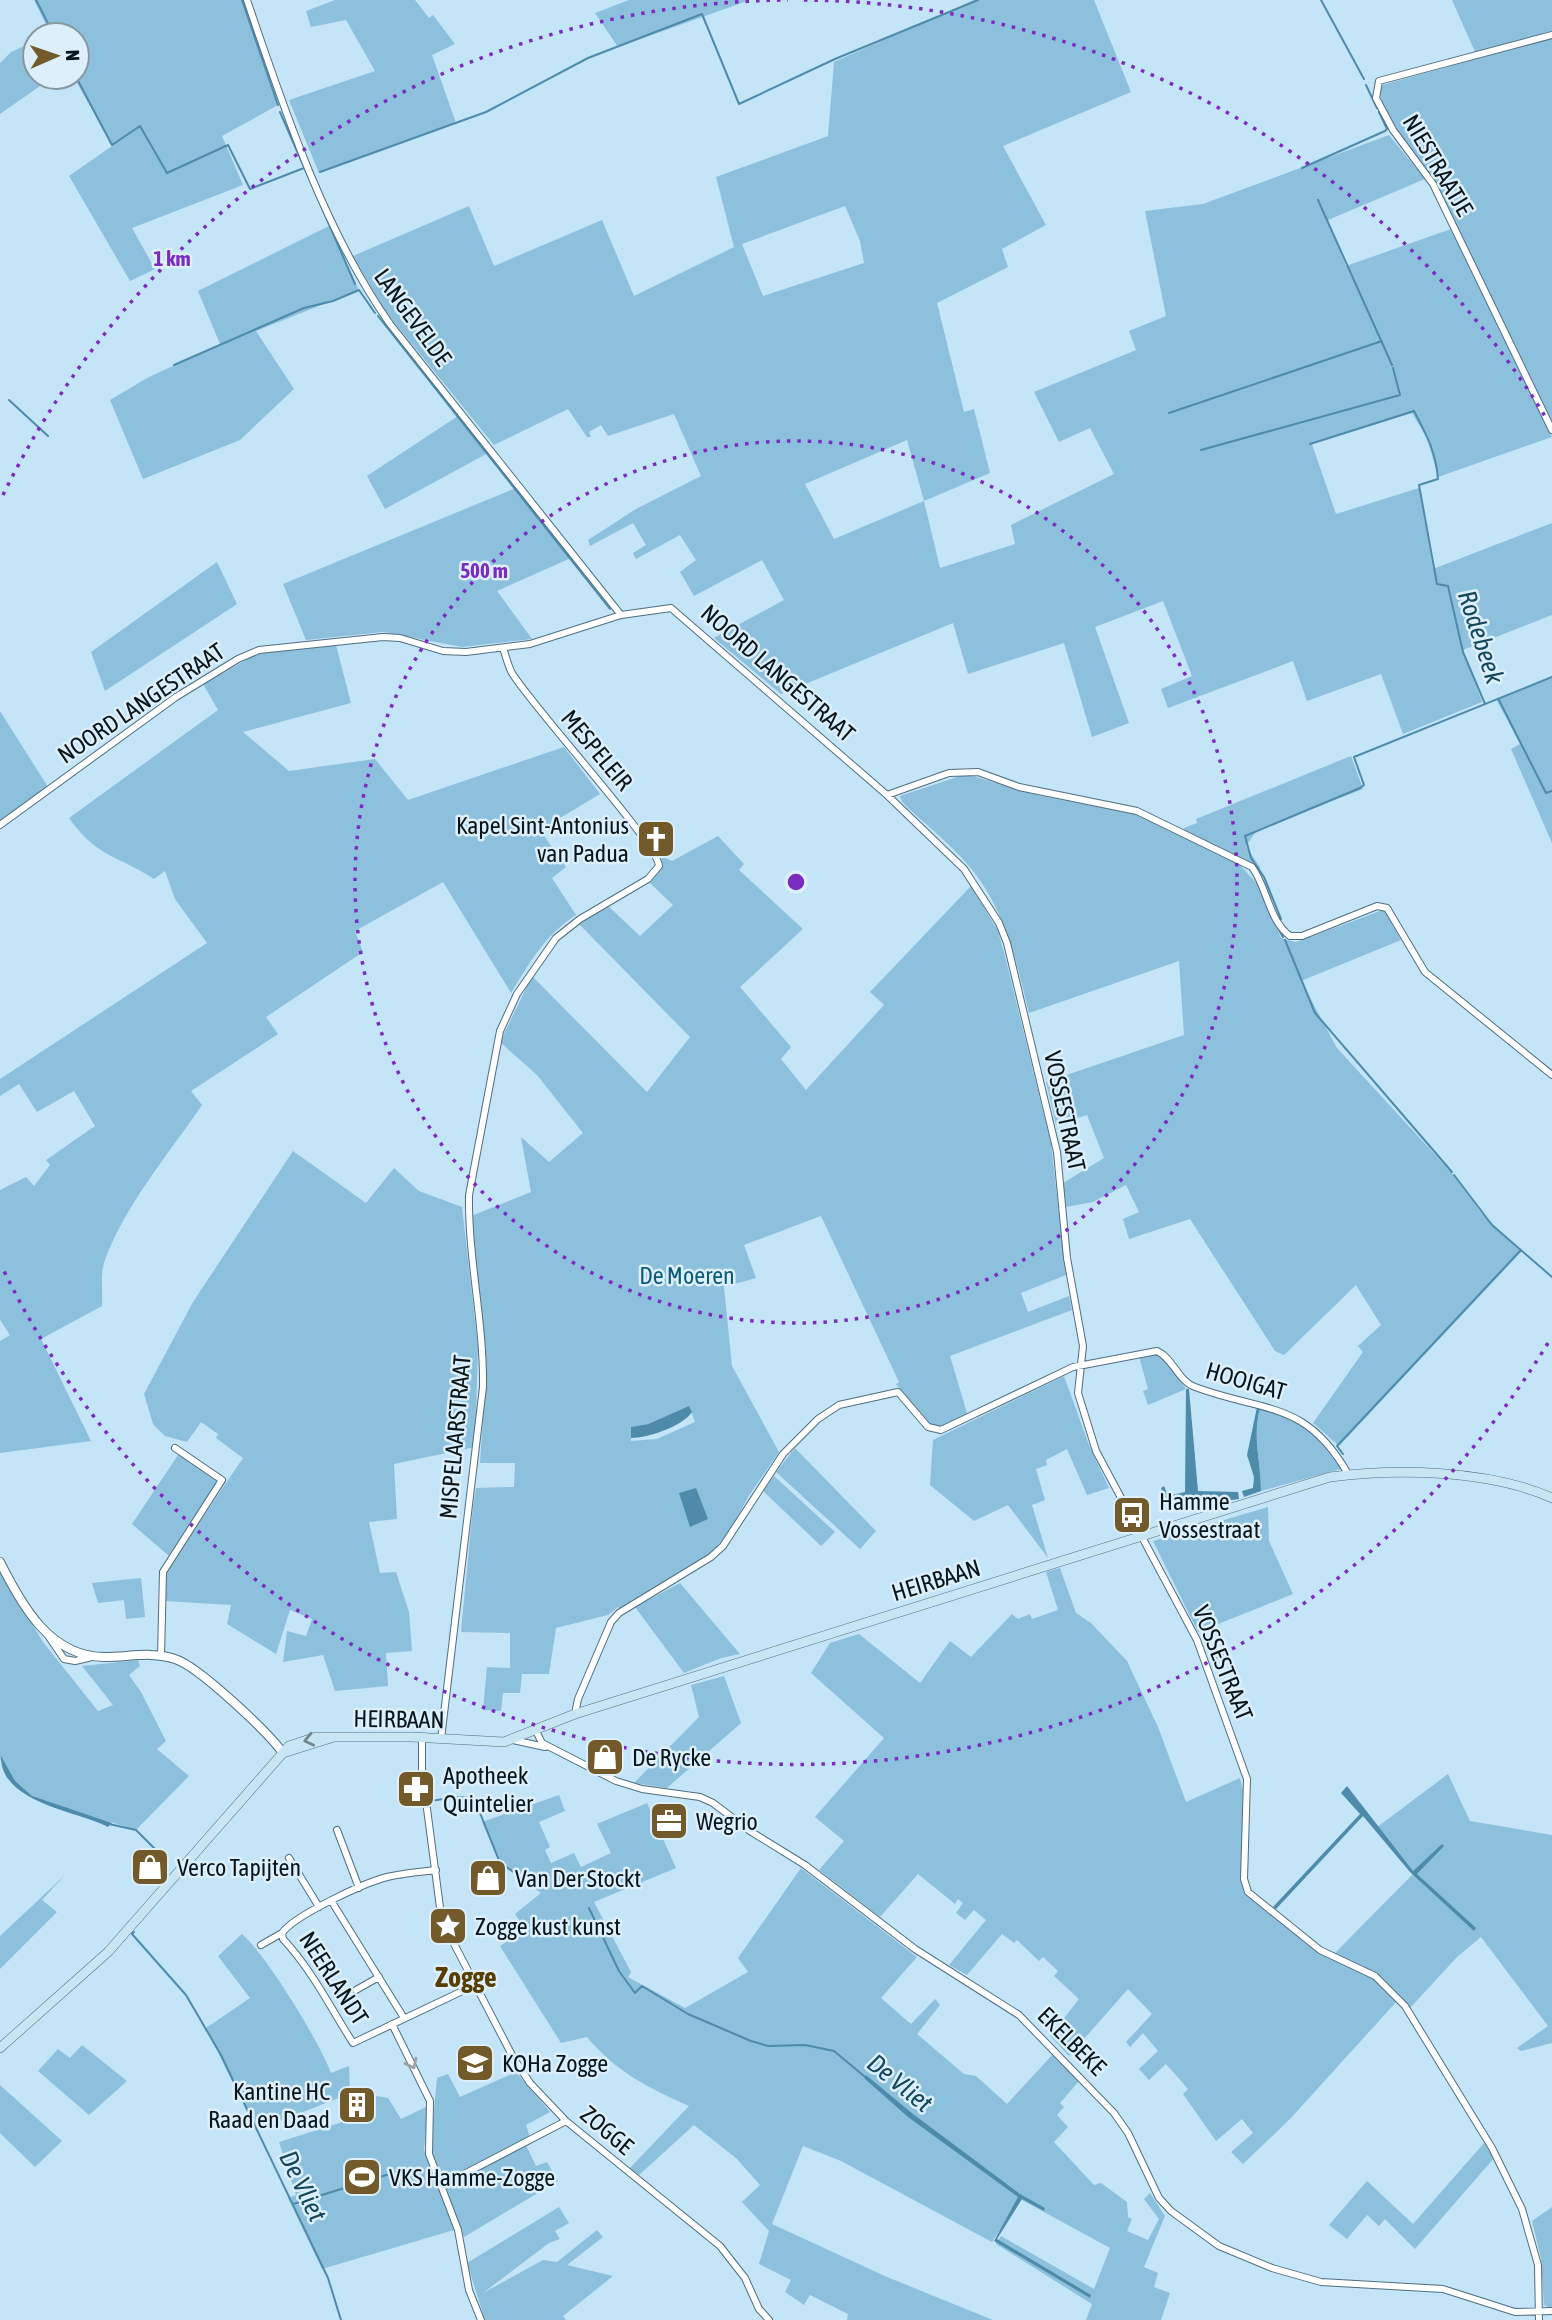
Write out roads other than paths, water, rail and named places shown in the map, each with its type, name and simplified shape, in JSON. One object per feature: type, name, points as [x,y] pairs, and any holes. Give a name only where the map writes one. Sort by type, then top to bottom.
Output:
[{"type":"main road","name":"HEIRBAAN","points":[[283,1753],[334,1737],[489,1742],[513,1740],[575,1714],[1330,1477],[1348,1474],[1461,1476],[1500,1482],[1552,1497]]},
{"type":"main road","points":[[0,2048],[90,1971],[283,1753]]},
{"type":"street","name":"LANGEVELDE","points":[[247,0],[284,106],[362,285],[621,615]]},
{"type":"street","name":"NIESTRAATJE","points":[[1552,35],[1379,81],[1375,89],[1376,98],[1393,130],[1433,184],[1552,430]]},
{"type":"street","name":"NOORD LANGESTRAAT","points":[[0,825],[176,697],[238,659],[260,650],[383,637],[400,638],[454,653],[503,648],[530,643],[621,615],[664,607],[681,614],[887,795],[964,869]]},
{"type":"street","name":"MESPELEIR","points":[[494,1056],[499,1031],[517,994],[556,938],[580,919],[648,878],[659,866],[659,858],[645,839],[541,713],[510,671],[503,648]]},
{"type":"street","points":[[887,795],[949,772],[978,772],[1019,787],[1137,811],[1238,858],[1260,877],[1279,925],[1290,936],[1301,936],[1377,906],[1387,908],[1425,972],[1552,1075]]},
{"type":"street","name":"VOSSESTRAAT","points":[[964,869],[999,923],[1007,943],[1052,1127],[1067,1258],[1083,1346],[1077,1388],[1093,1444],[1198,1640],[1247,1779],[1244,1879],[1248,1892],[1320,1950],[1376,1976],[1405,2006],[1471,2113],[1518,2198],[1538,2265],[1538,2316]]},
{"type":"street","name":"MISPELAARSTRAAT","points":[[441,1739],[483,1387],[481,1332],[468,1220],[469,1195],[494,1056]]},
{"type":"street","name":"HOOIGAT","points":[[1081,1364],[1142,1351],[1160,1352],[1192,1387],[1292,1415],[1308,1424],[1322,1436],[1348,1474]]},
{"type":"street","points":[[575,1714],[578,1699],[611,1622],[620,1613],[711,1557],[723,1546],[783,1454],[830,1410],[893,1391],[903,1396],[928,1427],[941,1430],[1081,1364]]},
{"type":"street","points":[[162,1656],[163,1572],[222,1480],[175,1448]]},
{"type":"street","points":[[0,1562],[22,1604],[46,1633],[75,1650],[94,1656],[162,1656],[195,1669],[283,1753]]},
{"type":"street","name":"EKELBEKE","points":[[536,1731],[539,1740],[616,1781],[642,1789],[700,1797],[713,1803],[750,1831],[805,1865],[915,1950],[1019,2015],[1114,2113],[1128,2133],[1159,2198],[1171,2211],[1219,2246],[1272,2269],[1321,2282],[1443,2289],[1502,2308],[1538,2316],[1552,2311]]},
{"type":"street","name":"ZOGGE","points":[[422,1738],[422,1771],[443,1930],[451,1938],[522,2072],[566,2121],[720,2246],[746,2278],[759,2309],[769,2320]]},
{"type":"street","name":"EKELBEKE","points":[[513,1740],[554,1749]]},
{"type":"street","points":[[337,1829],[359,1888]]},
{"type":"street","name":"NEERLANDT","points":[[289,1858],[319,1907]]},
{"type":"street","name":"NEERLANDT","points":[[261,1945],[273,1935],[282,1933],[296,1918],[359,1888],[388,1877],[436,1870]]},
{"type":"street","name":"NEERLANDT","points":[[332,1902],[404,2018]]},
{"type":"street","name":"NEERLANDT","points":[[282,1933],[283,1939],[311,1972],[318,1988],[353,2043],[475,1985]]},
{"type":"street","name":"NEERLANDT","points":[[356,1990],[379,1977]]},
{"type":"street","name":"NEERLANDT","points":[[392,2024],[430,2105],[428,2150],[458,2230],[469,2290],[481,2320]]},
{"type":"street","points":[[443,2185],[566,2121]]},
{"type":"waterway","points":[[36,0],[47,21]]},
{"type":"waterway","points":[[242,0],[278,105]]},
{"type":"waterway","points":[[320,172],[486,112],[588,58],[702,14],[739,104],[835,59],[978,0]]},
{"type":"waterway","name":"Rodebeek","points":[[1321,0],[1364,79]]},
{"type":"waterway","name":"Rodebeek","points":[[1366,85],[1377,108]]},
{"type":"waterway","points":[[83,91],[112,145],[140,126],[167,173],[228,145],[250,189],[304,168]]},
{"type":"waterway","points":[[280,112],[355,284]]},
{"type":"waterway","name":"Rodebeek","points":[[1302,168],[1385,131],[1387,129],[1379,112]]},
{"type":"waterway","name":"Rodebeek","points":[[1318,200],[1392,365]]},
{"type":"waterway","points":[[359,290],[375,313]]},
{"type":"waterway","points":[[174,365],[304,308],[333,301],[359,290]]},
{"type":"waterway","points":[[378,316],[610,609]]},
{"type":"waterway","points":[[1169,413],[1382,341]]},
{"type":"waterway","name":"Rodebeek","points":[[1201,450],[1400,395],[1393,368]]},
{"type":"waterway","points":[[9,400],[48,436]]},
{"type":"waterway","name":"Rodebeek","points":[[1310,444],[1414,411],[1430,444],[1437,469],[1438,479],[1419,485],[1437,584],[1448,586],[1463,652],[1485,704]]},
{"type":"waterway","name":"Rodebeek","points":[[1281,919],[1264,877],[1251,858],[1245,836],[1360,788],[1364,785],[1354,757],[1552,677]]},
{"type":"waterway","points":[[1499,700],[1546,793],[1552,791]]},
{"type":"waterway","name":"Rodebeek","points":[[1278,928],[1283,937]]},
{"type":"waterway","name":"Rodebeek","points":[[1285,940],[1315,1013],[1452,1172]]},
{"type":"waterway","name":"Rodebeek","points":[[1454,1175],[1492,1225],[1552,1277]]},
{"type":"waterway","points":[[1343,1454],[1337,1446],[1520,1251]]},
{"type":"waterway","name":"De Vliet","points":[[431,1801],[455,1797],[474,1798],[500,1863],[540,1889]]},
{"type":"waterway","points":[[109,1824],[136,1830],[167,1861]]},
{"type":"waterway","name":"De Vliet","points":[[589,1908],[619,1971],[635,1993],[642,1986],[688,2014],[768,2046],[805,2045],[834,2051],[864,2076]]},
{"type":"waterway","name":"De Vliet","points":[[134,1932],[132,1934],[186,1995],[221,2055],[328,2278],[341,2320]]},
{"type":"waterway","points":[[293,2204],[396,2172]]},
{"type":"place","name":"Kapel Sint-Antonius van Padua","points":[[656,839]]},
{"type":"place","name":"Hamme Vossestraat","points":[[1132,1515]]},
{"type":"place","name":"De Rycke","points":[[605,1757]]},
{"type":"place","name":"Apotheek Quintelier","points":[[416,1789]]},
{"type":"place","name":"Wegrio","points":[[669,1821]]},
{"type":"place","name":"Verco Tapijten","points":[[150,1867]]},
{"type":"place","name":"Van Der Stockt","points":[[488,1878]]},
{"type":"place","name":"Zogge kust kunst","points":[[448,1926]]},
{"type":"place","name":"KOHa Zogge","points":[[475,2063]]},
{"type":"place","name":"Kantine HC Raad en Daad","points":[[357,2105]]},
{"type":"place","name":"VKS Hamme-Zogge","points":[[362,2177]]},
{"type":"district","name":"Zogge","points":[[466,1977]]},
{"type":"park label","name":"De Moeren","points":[[687,1275]]}]
